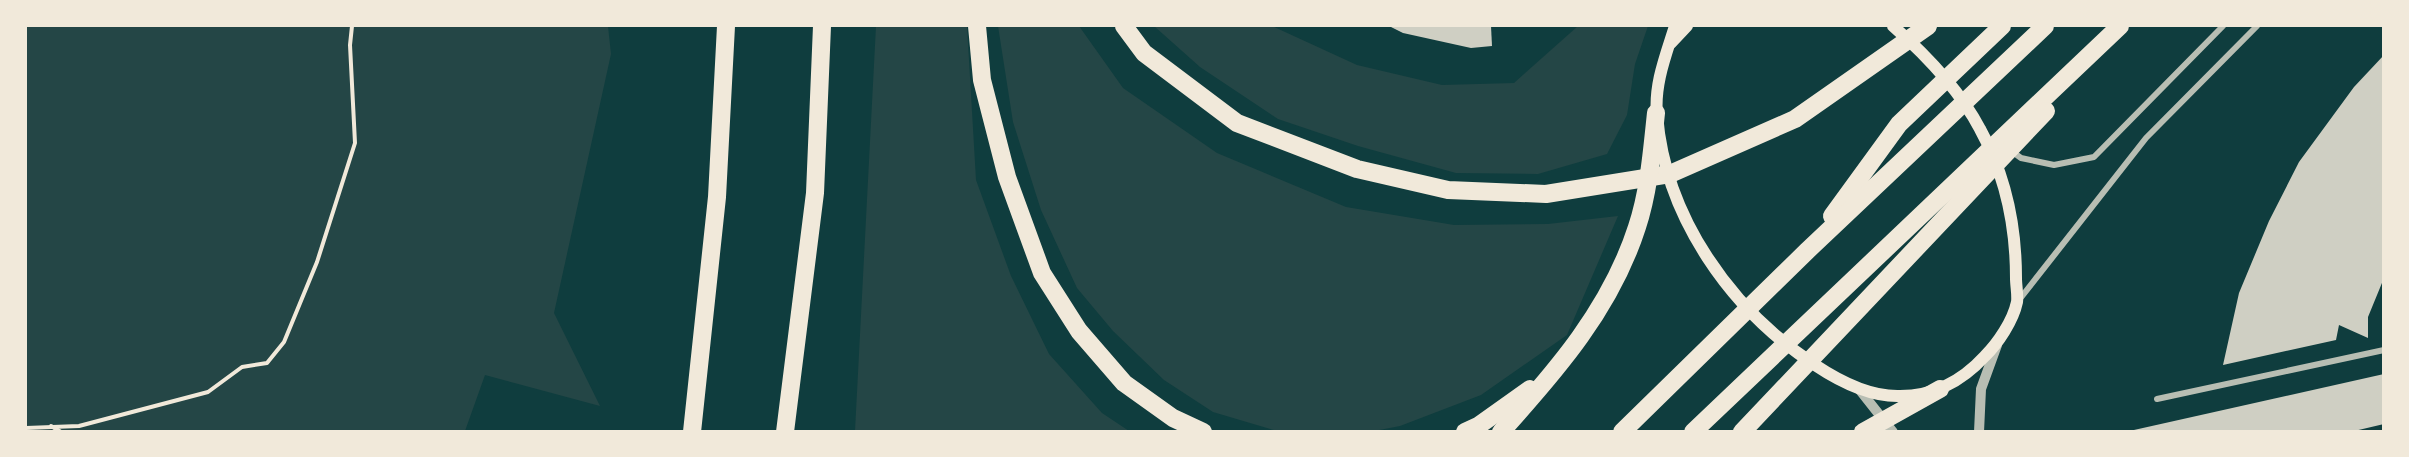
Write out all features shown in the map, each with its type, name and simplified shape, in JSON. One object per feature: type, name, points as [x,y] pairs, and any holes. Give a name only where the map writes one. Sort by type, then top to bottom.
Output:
[{"type":"highway","points":[[692,432],[717,197],[726,26]]},
{"type":"highway","points":[[785,432],[815,193],[822,26]]},
{"type":"highway","points":[[977,26],[982,80],[1007,177],[1042,273],[1079,331],[1124,383],[1173,418],[1203,432]]},
{"type":"highway","points":[[1124,26],[1144,53],[1237,123],[1357,169],[1448,190],[1546,194],[1670,174],[1795,119],[1928,26]]},
{"type":"highway","points":[[1807,251],[1899,124],[2002,26]]},
{"type":"highway","points":[[1622,432],[1807,251],[2045,26]]},
{"type":"highway","points":[[1693,432],[1759,366],[2120,26]]},
{"type":"highway","points":[[1742,432],[2127,26]]},
{"type":"highway","points":[[1501,432],[1558,369],[1600,310],[1624,263],[1638,225],[1657,121]]},
{"type":"highway","points":[[1465,432],[1478,426],[1558,369]]},
{"type":"highway","points":[[1863,432],[1889,426],[1940,389]]},
{"type":"main road","points":[[1675,26],[1659,78],[1657,121],[1667,168],[1679,206],[1721,277],[1768,331],[1826,372],[1859,389],[1900,396],[1940,389],[1968,374],[1998,343],[2017,303],[2016,247],[2009,207],[1997,165],[1980,127],[1947,81],[1893,26]]},
{"type":"main road","points":[[1669,46],[1687,26]]},
{"type":"street","points":[[1980,127],[2021,158],[2054,165],[2094,157],[2223,26]]},
{"type":"street","points":[[2017,303],[2146,138],[2257,26]]},
{"type":"street","points":[[1979,432],[1981,389],[1998,343]]},
{"type":"street","points":[[2157,399],[2384,350]]},
{"type":"street","points":[[1859,389],[1889,426]]},
{"type":"path","points":[[26,428],[50,425],[79,426],[207,392],[242,367],[267,363],[284,342],[317,262],[355,143],[350,45],[352,26]]},
{"type":"path","points":[[50,425],[61,432]]},
{"type":"shaded area","points":[[26,26],[608,26],[611,54],[554,313],[600,406],[485,375],[465,431],[26,431]]},
{"type":"shaded area","points":[[876,26],[967,26],[976,180],[1011,276],[1049,354],[1102,413],[1129,431],[855,431]]},
{"type":"shaded area","points":[[998,26],[1079,26],[1123,88],[1217,153],[1346,207],[1454,225],[1548,224],[1618,216],[1567,335],[1481,395],[1400,426],[1369,432],[1277,431],[1213,412],[1164,380],[1113,331],[1077,288],[1041,210],[1013,122]]},
{"type":"shaded area","points":[[1154,26],[1272,26],[1357,65],[1442,85],[1514,83],[1578,26],[1648,26],[1635,64],[1627,115],[1607,154],[1538,174],[1456,173],[1358,146],[1278,119],[1200,67]]},
{"type":"building","points":[[1389,26],[1491,26],[1492,46],[1471,48],[1403,33]]},
{"type":"building","points":[[2384,55],[2384,278],[2368,317],[2368,338],[2339,325],[2336,340],[2223,365],[2239,293],[2269,221],[2299,162],[2354,87]]},
{"type":"building","points":[[2384,374],[2384,424],[2350,432],[2125,432]]}]
